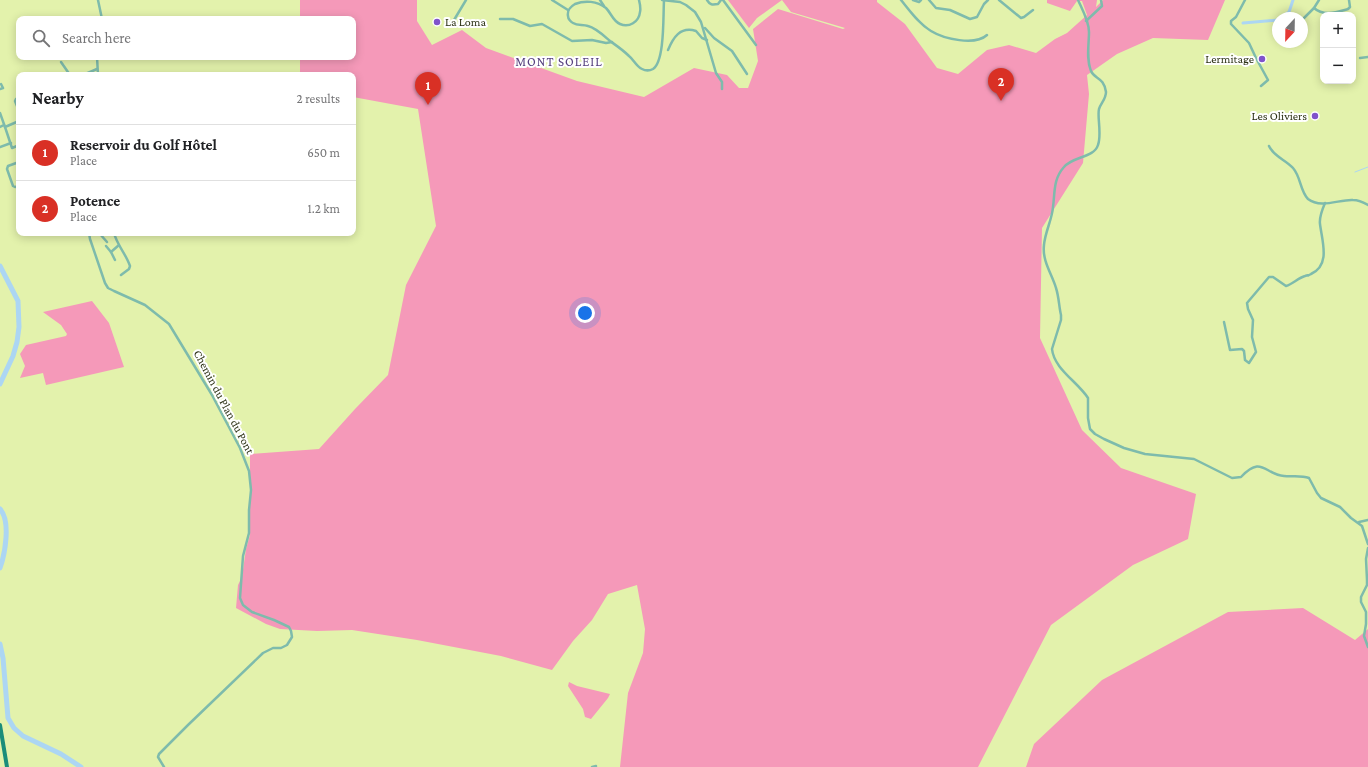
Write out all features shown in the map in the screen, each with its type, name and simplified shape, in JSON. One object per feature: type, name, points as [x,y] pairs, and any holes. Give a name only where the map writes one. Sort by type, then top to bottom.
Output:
[{"type":"main road","points":[[0,725],[7,767]]},
{"type":"street","points":[[98,0],[101,16]]},
{"type":"street","points":[[451,25],[466,0]]},
{"type":"street","points":[[552,0],[568,10]]},
{"type":"street","points":[[605,8],[586,0],[571,6],[568,10],[568,16],[572,23],[592,27],[628,55],[639,67],[646,71],[656,66],[659,58],[661,48],[663,0],[680,2],[686,5],[695,12],[701,22],[716,73],[722,82],[722,89]]},
{"type":"street","points":[[600,0],[614,20],[620,24],[630,25],[635,22],[640,13],[640,0]]},
{"type":"street","points":[[707,0],[709,4],[712,5],[718,4],[722,0],[756,45]]},
{"type":"street","points":[[901,0],[921,23],[937,34],[964,41],[974,41],[985,38],[987,35]]},
{"type":"street","points":[[913,0],[919,2],[921,0]]},
{"type":"street","points":[[929,0],[936,8],[950,10],[966,18],[973,19],[977,17],[988,0]]},
{"type":"street","points":[[999,0],[1021,18],[1024,18],[1033,10]]},
{"type":"street","points":[[1078,0],[1089,31],[1088,53],[1090,70],[1101,80],[1105,90],[1105,100],[1099,111],[1099,141],[1096,150],[1071,161],[1060,171],[1055,184],[1052,215],[1044,245],[1047,267],[1056,288],[1061,315],[1052,353],[1060,366],[1088,398],[1088,418],[1090,429],[1104,439],[1129,450],[1145,454],[1194,459],[1232,478],[1241,477],[1247,471],[1259,467],[1266,468],[1282,476],[1305,476],[1309,478],[1321,498],[1340,507],[1362,526],[1368,544]]},
{"type":"street","points":[[1086,21],[1102,6],[1101,0]]},
{"type":"street","points":[[1245,0],[1236,17],[1231,21],[1231,24],[1249,43],[1268,80],[1261,86]]},
{"type":"street","points":[[1308,14],[1319,0]]},
{"type":"street","points":[[1314,8],[1320,13],[1348,9],[1350,7],[1349,0]]},
{"type":"street","points":[[500,19],[513,19],[530,26],[542,24],[572,41],[592,40],[609,43],[612,42]]},
{"type":"street","points":[[703,27],[732,51],[747,74]]},
{"type":"street","points":[[668,50],[675,36],[685,30],[696,31],[702,38],[707,40]]},
{"type":"street","points":[[1360,58],[1368,58]]},
{"type":"street","points":[[97,60],[98,72]]},
{"type":"street","points":[[61,62],[68,72]]},
{"type":"street","points":[[90,72],[97,69]]},
{"type":"street","points":[[0,89],[3,88],[1,84]]},
{"type":"street","points":[[0,113],[12,148],[16,146]]},
{"type":"street","points":[[0,127],[16,122]]},
{"type":"street","points":[[0,147],[11,143]]},
{"type":"street","points":[[1269,146],[1278,157],[1287,161],[1294,169],[1303,190],[1309,199],[1317,203],[1352,199],[1368,204]]},
{"type":"street","points":[[16,163],[8,166],[7,169],[13,186],[16,187]]},
{"type":"street","points":[[1224,322],[1230,350],[1242,349],[1244,351],[1245,360],[1249,363],[1256,352],[1252,337],[1253,320],[1248,309],[1247,302],[1269,277],[1274,278],[1286,286],[1304,276],[1310,275],[1322,264],[1324,256],[1320,223],[1321,212],[1325,203]]},
{"type":"street","name":"Chemin du Plan du Pont","points":[[90,236],[105,284],[114,291],[145,305],[169,324],[212,395],[240,448],[249,471],[251,490],[248,533],[243,556],[240,598],[243,605],[252,612],[288,627],[291,631],[292,637],[287,645],[281,648],[273,648],[263,653],[159,754],[158,757],[164,767]]},
{"type":"street","points":[[102,236],[106,242]]},
{"type":"street","points":[[114,236],[115,241],[124,251],[130,266],[129,269],[121,275]]},
{"type":"street","points":[[111,252],[119,245]]},
{"type":"street","points":[[106,246],[115,260]]},
{"type":"street","points":[[1358,522],[1368,520]]},
{"type":"street","points":[[1368,548],[1366,560],[1367,585],[1361,597],[1361,602],[1366,612],[1364,636],[1368,647]]},
{"type":"street","points":[[592,767],[596,766]]},
{"type":"shaded area","points":[[300,0],[417,0],[417,21],[432,45],[462,30],[486,48],[577,81],[644,97],[694,68],[727,75],[739,88],[748,88],[758,61],[753,29],[778,9],[843,29],[845,28],[791,12],[782,0],[877,0],[877,2],[905,24],[937,68],[958,74],[987,50],[1009,45],[1036,53],[1055,39],[1067,33],[1087,15],[1082,1],[1077,1],[1070,11],[1047,3],[1047,0],[1097,0],[1096,7],[1103,0],[1225,0],[1208,40],[1153,38],[1117,54],[1087,75],[1089,94],[1083,163],[1042,228],[1040,338],[1082,430],[1121,468],[1196,494],[1188,539],[1133,565],[1051,625],[978,767],[620,767],[628,693],[643,653],[645,629],[637,585],[608,594],[592,620],[573,641],[552,670],[501,656],[417,640],[352,630],[317,631],[280,629],[266,624],[236,608],[238,585],[242,577],[246,549],[250,535],[250,454],[319,449],[388,375],[406,285],[436,226],[418,109],[356,98],[356,72],[300,72],[300,60],[356,60],[356,16],[300,16]]},
{"type":"shaded area","points":[[728,0],[782,0],[757,18],[749,28]]},
{"type":"shaded area","points":[[92,301],[109,323],[124,367],[46,385],[43,373],[20,378],[25,366],[20,354],[26,345],[66,336],[67,334],[61,325],[43,312]]},
{"type":"shaded area","points":[[1303,608],[1355,640],[1368,629],[1368,767],[1026,767],[1034,744],[1102,680],[1228,612]]},
{"type":"shaded area","points":[[569,682],[577,686],[610,694],[591,719],[585,717],[583,709],[568,686]]},
{"type":"waterway","points":[[1289,12],[1293,0]]},
{"type":"waterway","points":[[1243,23],[1272,21]]},
{"type":"waterway","points":[[1355,172],[1368,167]]},
{"type":"waterway","points":[[0,266],[18,301],[19,327],[13,356],[0,384]]},
{"type":"waterway","points":[[0,509],[3,514],[6,529],[4,555],[0,568]]},
{"type":"waterway","points":[[0,644],[3,658],[8,718],[14,728],[23,736],[61,754],[81,767]]},
{"type":"place","name":"La Loma","points":[[437,22]]},
{"type":"place","name":"Lermitage","points":[[1262,59]]},
{"type":"place","name":"Potence","points":[[1001,101]]},
{"type":"place","name":"Reservoir du Golf Hôtel","points":[[428,105]]},
{"type":"place","name":"Les Oliviers","points":[[1315,116]]},
{"type":"district","name":"MONT SOLEIL","points":[[559,61]]}]
